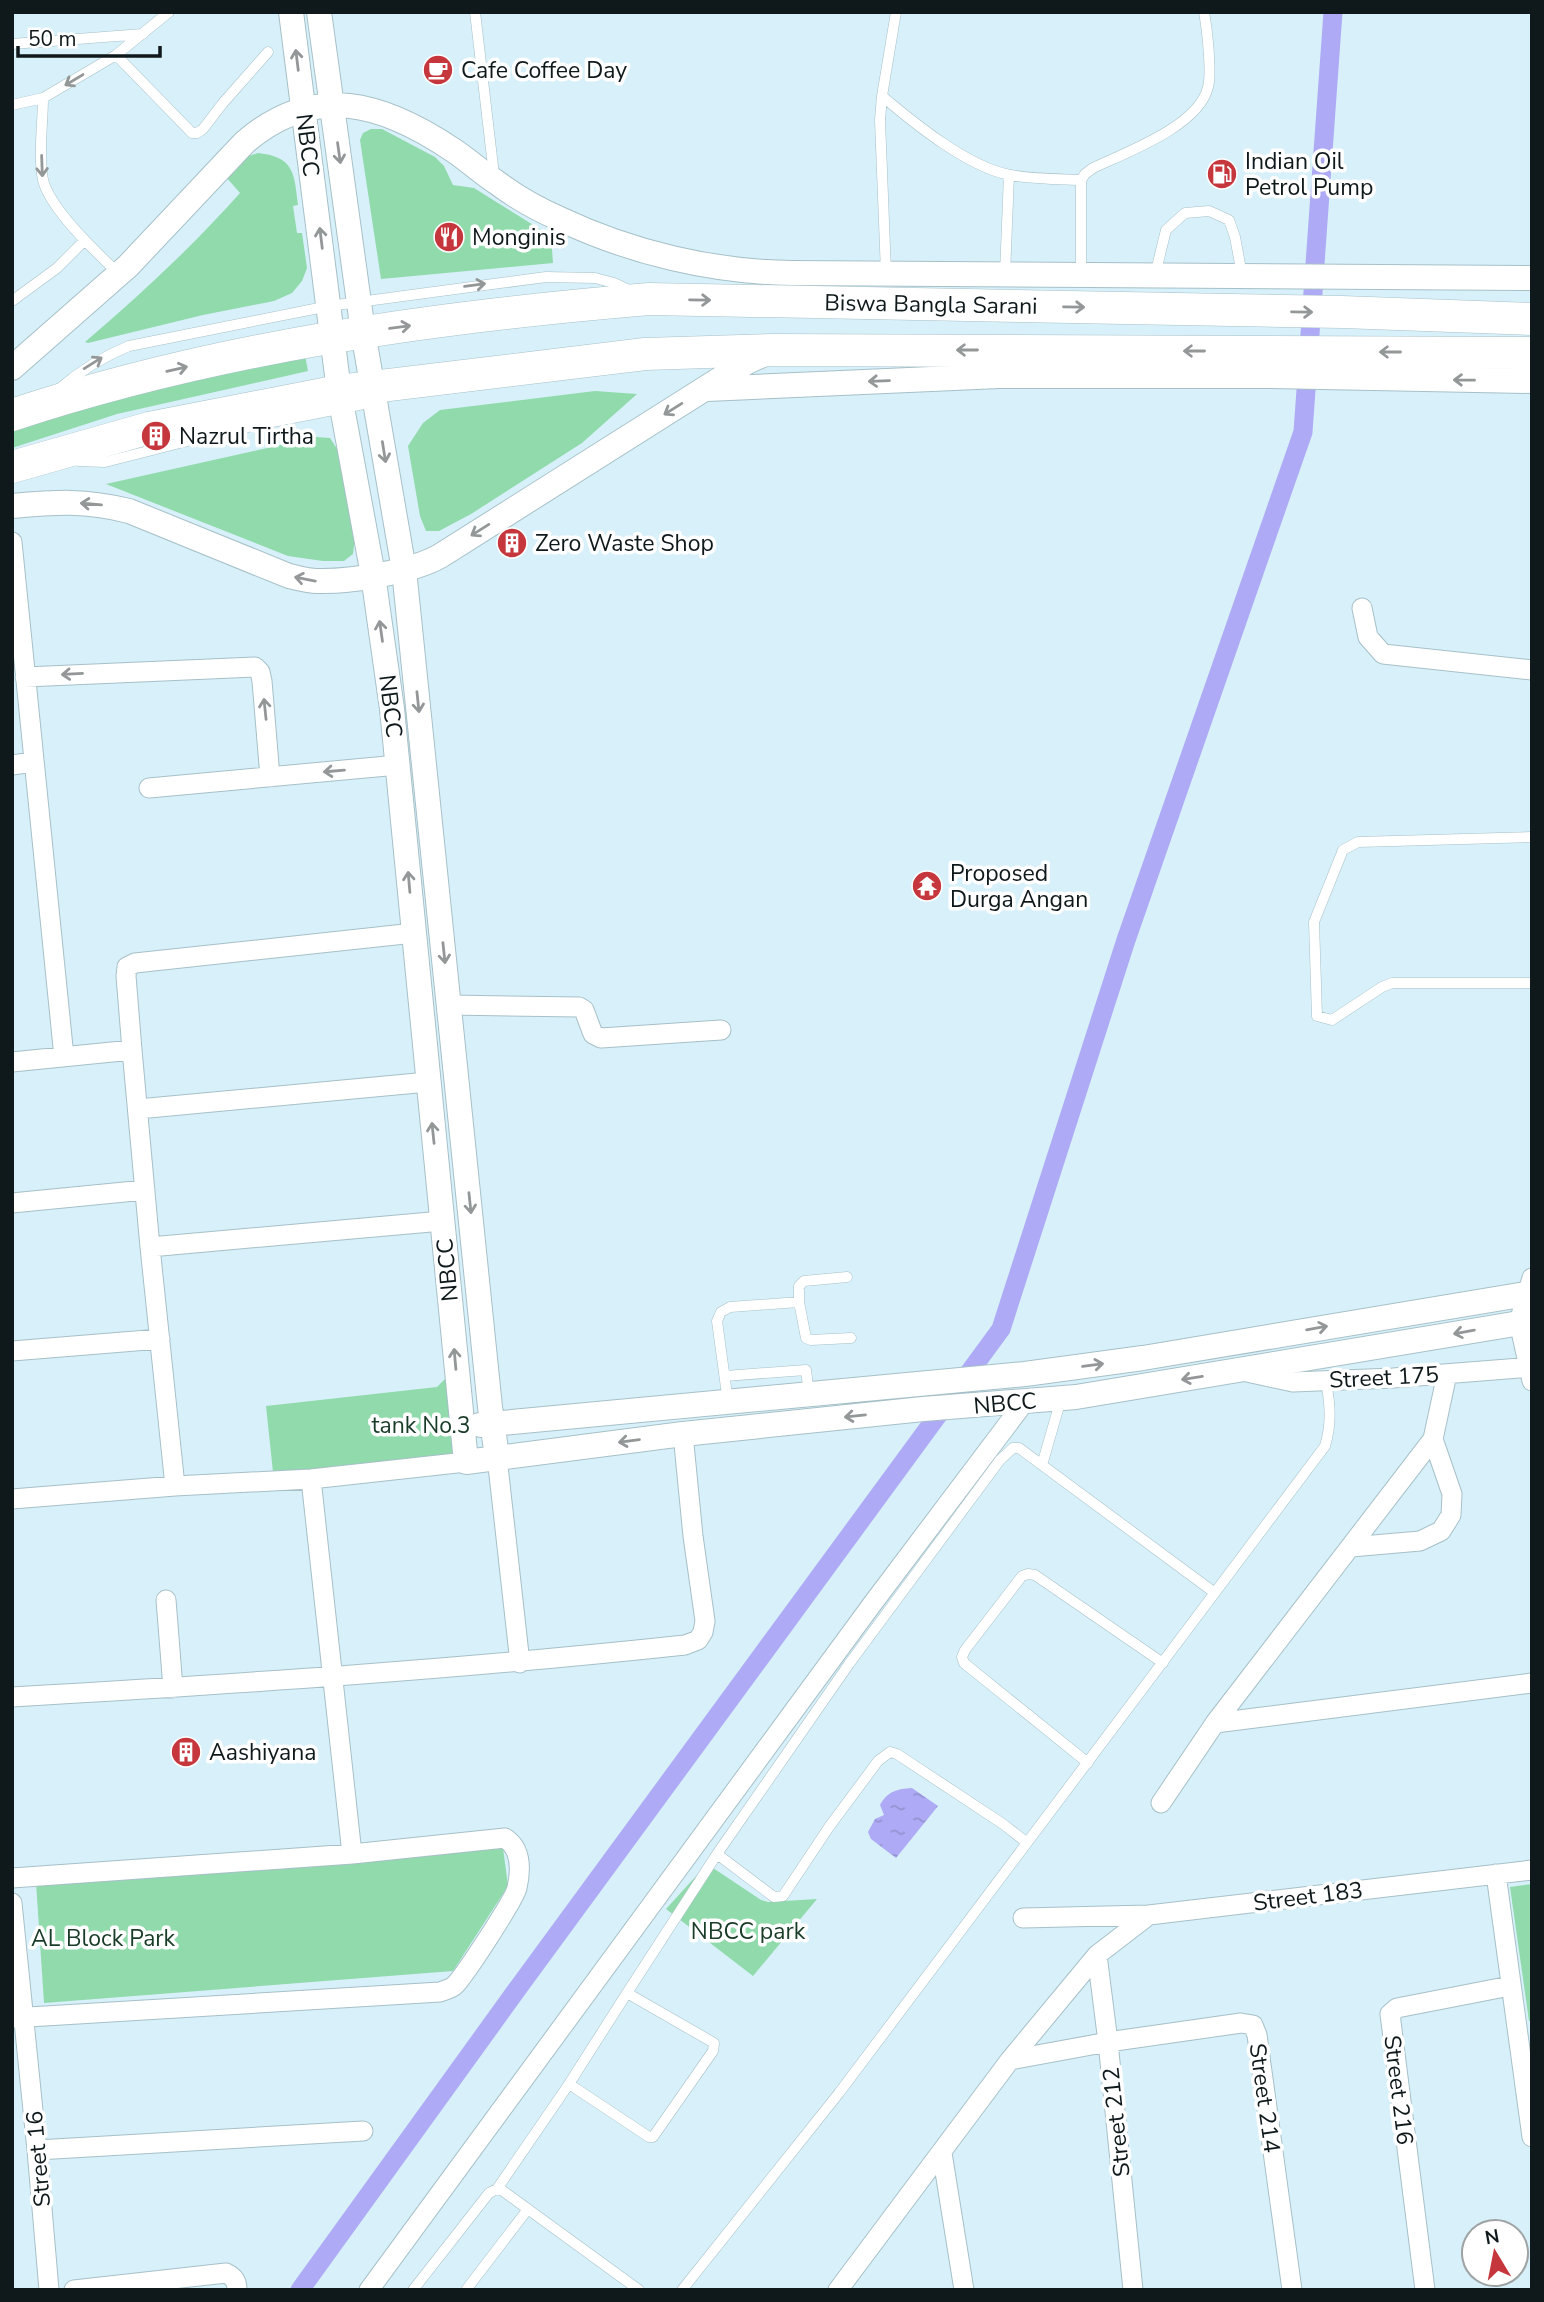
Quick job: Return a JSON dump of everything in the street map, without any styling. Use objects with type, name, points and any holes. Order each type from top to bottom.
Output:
[{"type":"main road","name":"Biswa Bangla Sarani","points":[[26,410],[239,354],[331,321],[649,299],[842,288],[1261,311],[1532,319]]},
{"type":"main road","name":"Biswa Bangla Sarani","points":[[26,462],[149,428],[645,354],[774,350],[1332,365],[1532,353]]},
{"type":"street","name":"NBCC","points":[[291,12],[340,399],[373,575],[392,709],[466,1462],[683,1434],[923,1409],[1061,1398],[1526,1322]]},
{"type":"street","points":[[319,12],[361,317],[380,395],[404,570],[520,1663]]},
{"type":"street","points":[[12,368],[119,274],[245,142],[271,122],[304,108],[332,104],[366,108],[412,127],[454,150],[495,182],[536,208],[632,247],[721,268],[842,288],[886,273],[1532,278]]},
{"type":"street","points":[[12,506],[68,501],[105,505],[129,511],[289,576],[314,581],[404,570],[440,555],[747,362],[774,350]]},
{"type":"street","points":[[705,389],[1264,363]]},
{"type":"street","points":[[1332,365],[1532,381]]},
{"type":"street","points":[[12,542],[17,644],[25,677],[64,1057]]},
{"type":"street","points":[[1362,608],[1368,637],[1383,654],[1532,670]]},
{"type":"street","points":[[25,677],[255,667],[260,672],[262,681],[270,777]]},
{"type":"street","points":[[12,765],[33,762]]},
{"type":"street","points":[[149,788],[398,765]]},
{"type":"street","points":[[176,1486],[150,1247],[127,967],[135,963],[414,933]]},
{"type":"street","points":[[449,1005],[579,1007],[584,1010],[593,1034],[601,1038],[721,1030]]},
{"type":"street","points":[[12,1062],[132,1050]]},
{"type":"street","points":[[138,1109],[428,1082]]},
{"type":"street","points":[[12,1203],[145,1190]]},
{"type":"street","points":[[150,1247],[442,1221]]},
{"type":"street","points":[[462,1427],[1025,1374],[1143,1358],[1530,1288],[1526,1322],[1531,1371]]},
{"type":"street","points":[[12,1351],[160,1339]]},
{"type":"street","name":"Street 175","points":[[1237,1370],[1293,1382],[1531,1371]]},
{"type":"street","points":[[1161,1802],[1215,1723],[1433,1439],[1447,1374]]},
{"type":"street","points":[[969,1406],[973,1380]]},
{"type":"street","points":[[369,2290],[1020,1402]]},
{"type":"street","points":[[12,1697],[520,1663],[685,1645],[698,1640],[705,1621],[683,1434]]},
{"type":"street","points":[[1351,1547],[1420,1541],[1441,1531],[1451,1515],[1452,1494],[1433,1439]]},
{"type":"street","points":[[12,1499],[311,1479],[466,1462]]},
{"type":"street","points":[[311,1479],[352,1854]]},
{"type":"street","points":[[166,1600],[173,1688]]},
{"type":"street","points":[[1215,1723],[1532,1683]]},
{"type":"street","points":[[12,1878],[352,1854],[505,1838],[513,1843],[520,1866],[516,1891],[465,1973],[453,1987],[440,1992],[18,2017]]},
{"type":"street","name":"Street 183","points":[[1023,1918],[1149,1915],[1532,1870]]},
{"type":"street","points":[[1496,1874],[1532,2137]]},
{"type":"street","name":"Street 16","points":[[12,1903],[18,2017],[37,2150],[49,2290]]},
{"type":"street","points":[[838,2290],[1010,2060],[1097,1955],[1149,1915]]},
{"type":"street","name":"Street 212","points":[[1097,1955],[1133,2290]]},
{"type":"street","name":"Street 216","points":[[1425,2290],[1390,2014],[1397,2008],[1510,1986]]},
{"type":"street","name":"Street 214","points":[[1010,2060],[1108,2042],[1241,2023],[1253,2025],[1257,2035],[1292,2290]]},
{"type":"street","points":[[37,2150],[363,2131]]},
{"type":"street","points":[[942,2153],[964,2290]]},
{"type":"street","points":[[74,2290],[226,2273],[237,2283],[237,2290]]},
{"type":"lane","points":[[12,105],[43,98],[116,55],[169,12]]},
{"type":"lane","points":[[475,12],[495,182]]},
{"type":"lane","points":[[886,273],[880,120],[896,12]]},
{"type":"lane","points":[[1081,275],[1081,180],[1084,174],[1093,169],[1175,128],[1203,102],[1209,85],[1204,12]]},
{"type":"lane","points":[[12,44],[144,34]]},
{"type":"lane","points":[[116,55],[192,133],[197,133],[268,52]]},
{"type":"lane","points":[[882,96],[913,122],[979,165],[1009,175],[1081,180]]},
{"type":"lane","points":[[43,98],[41,171],[44,184],[84,241],[119,274]]},
{"type":"lane","points":[[1005,274],[1009,175]]},
{"type":"lane","points":[[1154,275],[1166,230],[1185,213],[1209,211],[1229,220],[1253,276]]},
{"type":"lane","points":[[12,301],[57,268],[84,241]]},
{"type":"lane","points":[[567,374],[645,354]]},
{"type":"lane","points":[[1532,837],[1358,842],[1343,850],[1314,922],[1317,1016],[1332,1020],[1392,983],[1532,982]]},
{"type":"lane","points":[[847,1277],[804,1281],[799,1286],[799,1302],[806,1338],[851,1338]]},
{"type":"lane","points":[[729,1402],[717,1321],[721,1312],[730,1307],[799,1302]]},
{"type":"lane","points":[[725,1376],[806,1370],[808,1395]]},
{"type":"lane","points":[[682,2290],[839,2093],[1325,1446],[1330,1429],[1326,1381]]},
{"type":"lane","points":[[1042,1465],[1061,1398]]},
{"type":"lane","points":[[413,2290],[489,2193],[497,2189],[569,2084],[716,1854],[849,1664],[1000,1460],[1013,1448],[1019,1448],[1215,1593]]},
{"type":"lane","points":[[1088,1763],[964,1663],[962,1657],[965,1650],[1022,1576],[1028,1574],[1035,1575],[1163,1663]]},
{"type":"lane","points":[[716,1854],[774,1896],[783,1896],[878,1761],[890,1752],[1003,1824],[1026,1842]]},
{"type":"lane","points":[[569,2084],[649,2137],[653,2137],[713,2051],[713,2043],[710,2040],[627,1993]]},
{"type":"lane","points":[[497,2189],[639,2290]]},
{"type":"lane","points":[[466,2290],[528,2209]]},
{"type":"green space","points":[[371,129],[382,129],[435,157],[444,166],[453,185],[474,188],[551,236],[553,263],[381,279],[360,140],[363,133]]},
{"type":"green space","points":[[258,153],[279,158],[286,163],[295,184],[298,205],[293,206],[297,233],[302,233],[307,268],[302,281],[292,293],[274,301],[85,342],[165,270],[222,213],[240,193],[226,177],[242,158]]},
{"type":"green space","points":[[305,355],[308,371],[117,414],[12,448],[12,427],[72,409]]},
{"type":"green space","points":[[595,391],[637,394],[582,443],[471,514],[439,531],[426,531],[420,516],[408,446],[423,423],[440,410]]},
{"type":"green space","points":[[316,437],[330,438],[341,455],[355,537],[353,554],[344,561],[288,556],[106,484]]},
{"type":"green space","name":"tank No.3","points":[[448,1376],[465,1457],[273,1472],[266,1406],[437,1387]]},
{"type":"green space","name":"AL Block Park","points":[[503,1848],[508,1886],[453,1971],[44,2003],[36,1882]]},
{"type":"green space","name":"NBCC park","points":[[707,1864],[761,1900],[768,1902],[817,1899],[753,1976],[666,1909]]},
{"type":"green space","points":[[1532,1884],[1532,2021],[1529,2021],[1510,1887]]},
{"type":"water","points":[[912,1788],[938,1806],[896,1858],[871,1839],[868,1832],[875,1819],[884,1815],[880,1805],[886,1797],[897,1790]]},
{"type":"waterway","points":[[300,2290],[1001,1329],[1126,940],[1303,432],[1333,12]]},
{"type":"place","name":"Cafe Coffee Day","points":[[438,70]]},
{"type":"place","name":"Indian Oil Petrol Pump","points":[[1222,174]]},
{"type":"place","name":"Monginis","points":[[449,237]]},
{"type":"place","name":"Nazrul Tirtha","points":[[156,436]]},
{"type":"place","name":"Zero Waste Shop","points":[[512,543]]},
{"type":"place","name":"Proposed Durga Angan","points":[[927,886]]},
{"type":"place","name":"Aashiyana","points":[[186,1752]]}]
